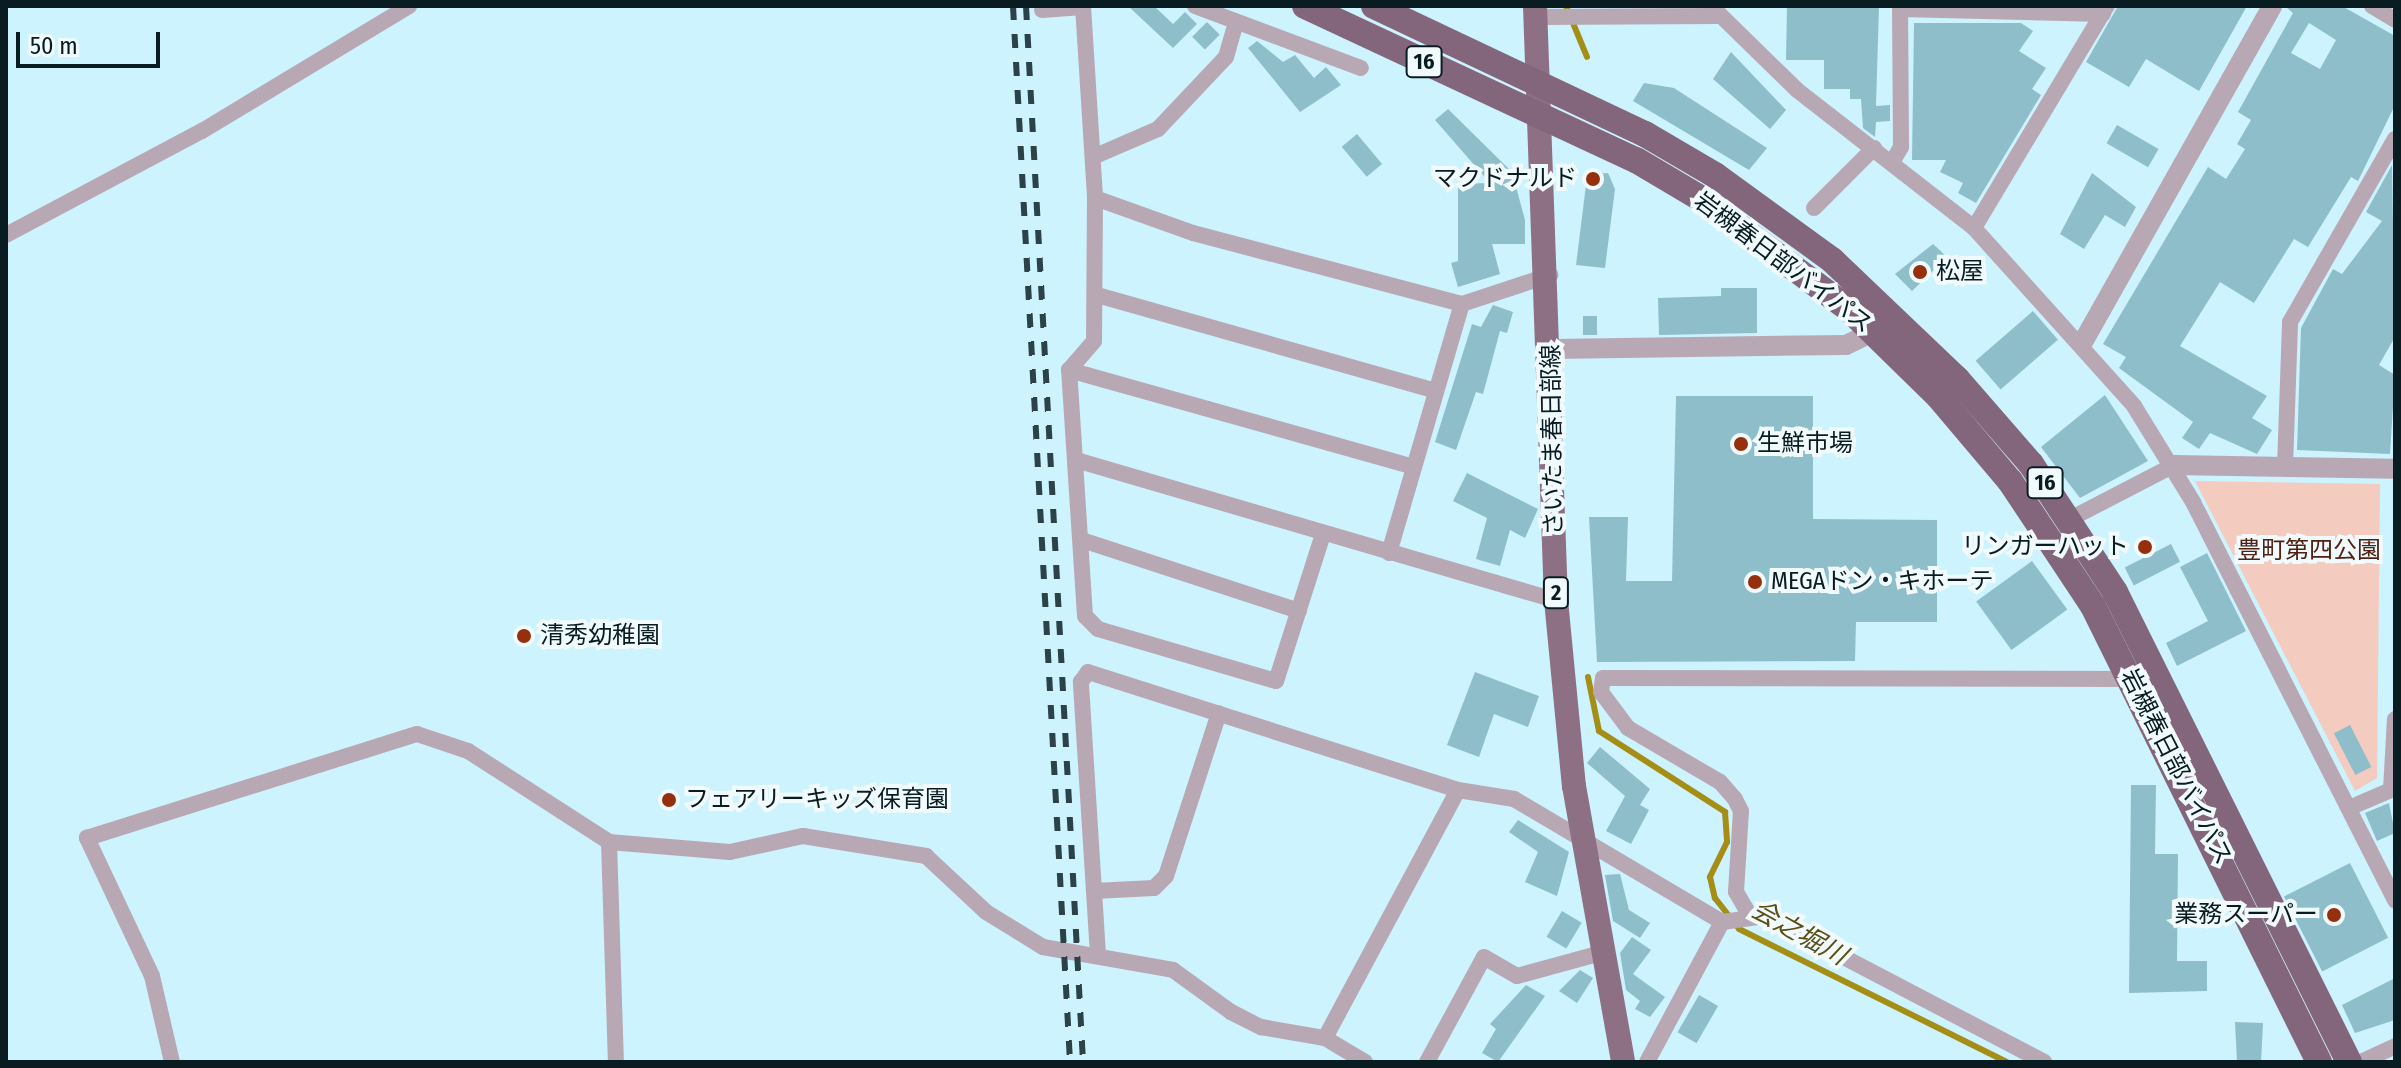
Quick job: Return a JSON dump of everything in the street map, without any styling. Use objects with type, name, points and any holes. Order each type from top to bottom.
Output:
[{"type":"highway","name":"岩槻春日部バイパス","points":[[1305,6],[1543,118],[1700,198],[1875,331],[2010,481],[2132,679],[2319,1062]]},
{"type":"highway","name":"岩槻春日部バイパス","points":[[1374,6],[1537,82],[1715,175],[1832,260],[1957,379],[2070,519],[2202,760],[2349,1062]]},
{"type":"main road","name":"さいたま春日部線","points":[[1542,13],[1537,82],[1543,118],[1550,275],[1556,600],[1586,842],[1623,1062]]},
{"type":"street","points":[[6,235],[202,131],[409,6]]},
{"type":"street","points":[[1195,6],[1361,68]]},
{"type":"street","points":[[2083,342],[2272,6]]},
{"type":"street","points":[[2372,6],[2395,20]]},
{"type":"street","points":[[1042,10],[1083,7],[1095,198],[1097,295],[1094,341],[1069,370],[1085,541],[1085,616],[1098,629],[1276,681],[1323,534]]},
{"type":"street","points":[[1894,159],[1901,147],[1900,7],[2105,10]]},
{"type":"street","points":[[1974,228],[2105,10]]},
{"type":"street","points":[[1542,13],[1584,19],[1714,11],[1797,90],[1874,148],[1894,159],[1974,228],[2083,342],[2174,465],[2395,901]]},
{"type":"street","points":[[1093,157],[1158,129],[1226,57],[1236,22]]},
{"type":"street","points":[[2285,467],[2290,322],[2395,139]]},
{"type":"street","points":[[1814,208],[1874,148]]},
{"type":"street","points":[[1095,198],[1193,233],[1462,304],[1550,275]]},
{"type":"street","points":[[1097,295],[1436,391]]},
{"type":"street","points":[[1389,553],[1462,304]]},
{"type":"street","points":[[1552,349],[1846,345],[1875,331]]},
{"type":"street","points":[[1069,370],[1414,467]]},
{"type":"street","points":[[1076,460],[1556,600]]},
{"type":"street","points":[[2070,519],[2174,465],[2395,469]]},
{"type":"street","points":[[1085,541],[1299,611]]},
{"type":"street","points":[[1098,955],[1081,682],[1088,672],[1458,790],[1514,799],[1586,842],[1734,919],[1765,916],[2044,1062]]},
{"type":"street","points":[[1647,1062],[1734,919],[1741,811],[1720,782],[1628,728],[1601,692],[1603,678],[2132,679]]},
{"type":"street","points":[[1094,891],[1154,888],[1166,876],[1219,713]]},
{"type":"street","points":[[2349,808],[2391,790],[2395,719]]},
{"type":"street","points":[[172,1062],[152,976],[87,838],[417,734],[468,751],[609,842],[730,852],[803,836],[926,856],[986,912],[1043,947],[1173,970],[1261,1027],[1325,1038],[1365,1062]]},
{"type":"street","points":[[1325,1038],[1458,790]]},
{"type":"street","points":[[609,842],[616,1062]]},
{"type":"street","points":[[1427,1062],[1484,957],[1517,976],[1605,952]]},
{"type":"street","points":[[2361,1062],[2395,1046]]},
{"type":"green space","name":"豊町第四公園","points":[[2195,481],[2380,484],[2377,778],[2355,791]]},
{"type":"building","points":[[1128,6],[1154,6],[1173,24],[1185,12],[1197,24],[1173,48]]},
{"type":"building","points":[[1787,6],[1879,6],[1876,106],[1890,105],[1890,121],[1876,122],[1875,137],[1863,128],[1861,99],[1850,99],[1850,89],[1824,89],[1824,60],[1786,60]]},
{"type":"building","points":[[2118,6],[2247,6],[2199,91],[2146,59],[2129,87],[2086,62]]},
{"type":"building","points":[[2285,6],[2342,6],[2395,36],[2395,105],[2358,181],[2351,177],[2308,247],[2294,239],[2254,303],[2220,282],[2180,346],[2267,396],[2252,418],[2272,430],[2257,454],[2210,433],[2199,449],[2182,438],[2193,422],[2119,368],[2126,357],[2103,344],[2208,167],[2226,179],[2245,149],[2237,144],[2251,120],[2238,112],[2293,13]],"holes":[[[2309,23],[2336,40],[2320,69],[2291,53]]]},
{"type":"building","points":[[1207,22],[1220,35],[1205,50],[1192,37]]},
{"type":"building","points":[[1914,23],[2021,23],[2033,31],[2019,51],[2046,68],[2032,89],[2041,95],[1976,203],[1958,193],[1963,183],[1940,172],[1946,160],[1912,160]]},
{"type":"building","points":[[1257,41],[1283,62],[1295,55],[1314,78],[1326,67],[1341,85],[1300,112],[1248,48]]},
{"type":"building","points":[[1731,52],[1786,110],[1770,129],[1713,79]]},
{"type":"building","points":[[1644,83],[1674,88],[1767,148],[1749,170],[1633,101]]},
{"type":"building","points":[[1448,109],[1512,172],[1525,220],[1525,244],[1492,244],[1500,274],[1458,287],[1451,263],[1458,261],[1458,184],[1490,183],[1435,120]]},
{"type":"building","points":[[2117,125],[2159,149],[2148,167],[2106,143]]},
{"type":"building","points":[[1357,134],[1382,164],[1367,177],[1342,147]]},
{"type":"building","points":[[2392,165],[2395,337],[2379,365],[2395,375],[2390,454],[2297,450],[2301,328],[2333,269],[2342,274],[2382,221],[2366,212]]},
{"type":"building","points":[[1608,173],[1615,189],[1605,268],[1576,265],[1586,185],[1592,186],[1592,174]]},
{"type":"building","points":[[2092,173],[2136,207],[2125,227],[2105,215],[2084,249],[2060,234]]},
{"type":"building","points":[[1933,244],[1947,257],[1912,291],[1895,274]]},
{"type":"building","points":[[1721,288],[1757,288],[1757,333],[1659,335],[1658,298],[1721,296]]},
{"type":"building","points":[[1493,305],[1513,312],[1507,333],[1500,331],[1483,394],[1476,392],[1456,450],[1435,442],[1472,324],[1481,327]]},
{"type":"building","points":[[2033,311],[2058,340],[2001,390],[1976,361]]},
{"type":"building","points":[[1583,316],[1597,316],[1597,335],[1583,335]]},
{"type":"building","points":[[2105,395],[2148,461],[2080,498],[2041,447]]},
{"type":"building","points":[[1676,396],[1813,396],[1813,519],[1937,520],[1937,622],[1856,622],[1855,661],[1597,662],[1589,517],[1628,517],[1626,581],[1672,581]]},
{"type":"building","points":[[1467,473],[1538,509],[1525,538],[1510,530],[1500,566],[1476,559],[1487,518],[1453,501]]},
{"type":"building","points":[[2171,544],[2180,562],[2134,585],[2125,568]]},
{"type":"building","points":[[2207,553],[2246,631],[2177,666],[2166,643],[2208,621],[2180,567]]},
{"type":"building","points":[[2032,561],[2067,610],[2011,650],[1976,602]]},
{"type":"building","points":[[1475,672],[1539,696],[1528,727],[1494,714],[1479,757],[1447,745]]},
{"type":"building","points":[[2350,725],[2371,767],[2355,775],[2334,733]]},
{"type":"building","points":[[1600,747],[1650,789],[1640,805],[1649,810],[1631,844],[1606,831],[1625,796],[1587,763]]},
{"type":"building","points":[[2131,785],[2156,785],[2155,854],[2178,854],[2177,961],[2207,961],[2207,991],[2129,993]]},
{"type":"building","points":[[2389,803],[2395,833],[2377,841],[2365,813]]},
{"type":"building","points":[[1518,820],[1569,852],[1557,896],[1525,882],[1538,852],[1509,832]]},
{"type":"building","points":[[2350,863],[2388,938],[2322,971],[2284,897]]},
{"type":"building","points":[[1620,874],[1629,910],[1650,923],[1640,938],[1613,921],[1605,875]]},
{"type":"building","points":[[1562,911],[1582,923],[1566,949],[1547,937]]},
{"type":"building","points":[[1632,937],[1651,950],[1633,974],[1665,997],[1650,1017],[1635,1009],[1640,1001],[1626,990],[1620,953]]},
{"type":"building","points":[[1580,970],[1593,978],[1577,1003],[1559,991]]},
{"type":"building","points":[[2395,978],[2395,1020],[2355,1033],[2342,1005]]},
{"type":"building","points":[[1526,985],[1545,996],[1498,1062],[1482,1053],[1496,1029],[1490,1024]]},
{"type":"building","points":[[1699,995],[1718,1006],[1697,1043],[1678,1032]]},
{"type":"building","points":[[2235,1022],[2263,1023],[2261,1062],[2237,1062]]},
{"type":"waterway","name":"会之堀川","points":[[1566,6],[1587,57]]},
{"type":"waterway","name":"会之堀川","points":[[1588,677],[1599,731],[1725,812],[1727,842],[1710,877],[1715,898],[1739,929],[2007,1062]]},
{"type":"railway","points":[[1013,6],[1070,1062]]},
{"type":"railway","points":[[1026,6],[1083,1062]]},
{"type":"place","name":"マクドナルド","points":[[1593,179]]},
{"type":"place","name":"松屋","points":[[1920,272]]},
{"type":"place","name":"生鮮市場","points":[[1741,444]]},
{"type":"place","name":"リンガーハット","points":[[2145,547]]},
{"type":"place","name":"MEGAドン・キホーテ","points":[[1755,582]]},
{"type":"place","name":"清秀幼稚園","points":[[524,636]]},
{"type":"place","name":"フェアリーキッズ保育園","points":[[669,800]]},
{"type":"place","name":"業務スーパー","points":[[2334,915]]}]
